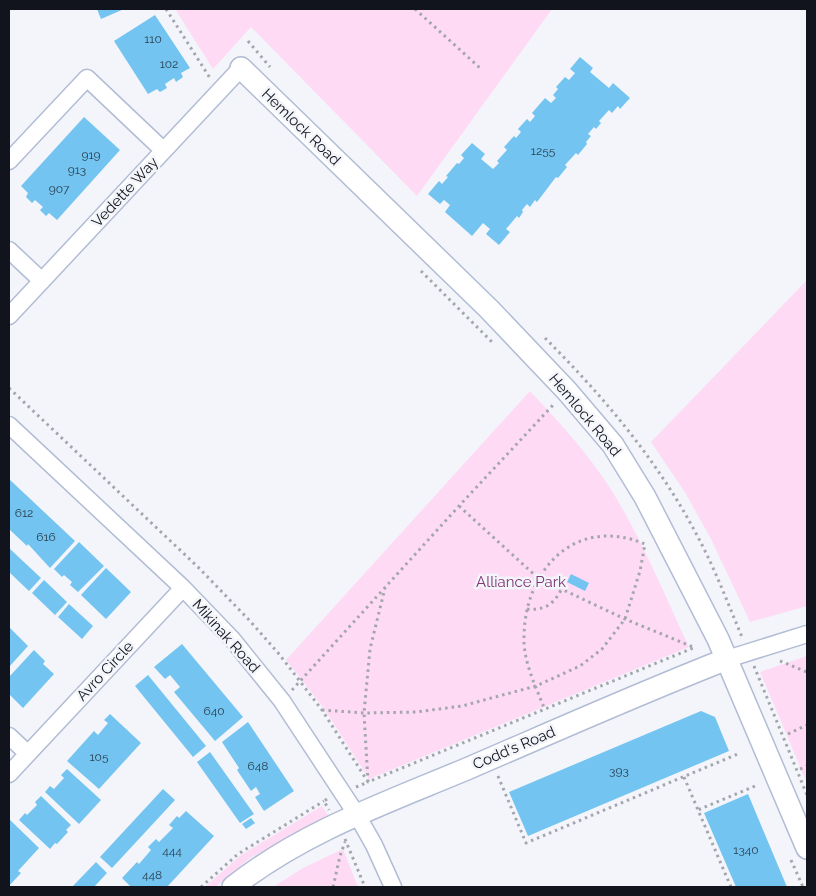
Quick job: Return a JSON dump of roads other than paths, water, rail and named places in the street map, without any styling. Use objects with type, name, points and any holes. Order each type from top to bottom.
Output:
[{"type":"street","name":"Vedette Way","points":[[9,316],[241,68]]},
{"type":"street","name":"Hemlock Road","points":[[241,68],[489,309],[560,402],[608,439],[627,467],[667,538],[727,659],[798,850]]},
{"type":"street","points":[[9,161],[87,78],[163,150]]},
{"type":"street","points":[[9,250],[42,281]]},
{"type":"street","name":"Mikinak Road","points":[[9,425],[183,588],[232,639],[282,701],[357,816],[374,845],[393,887]]},
{"type":"street","name":"Avro Circle","points":[[9,774],[183,588]]},
{"type":"street","name":"Codd's Road","points":[[234,887],[288,850],[357,816],[727,659],[807,634]]},
{"type":"street","points":[[9,736],[27,753]]},
{"type":"park label","name":"Alliance Park","points":[[521,582]]}]
